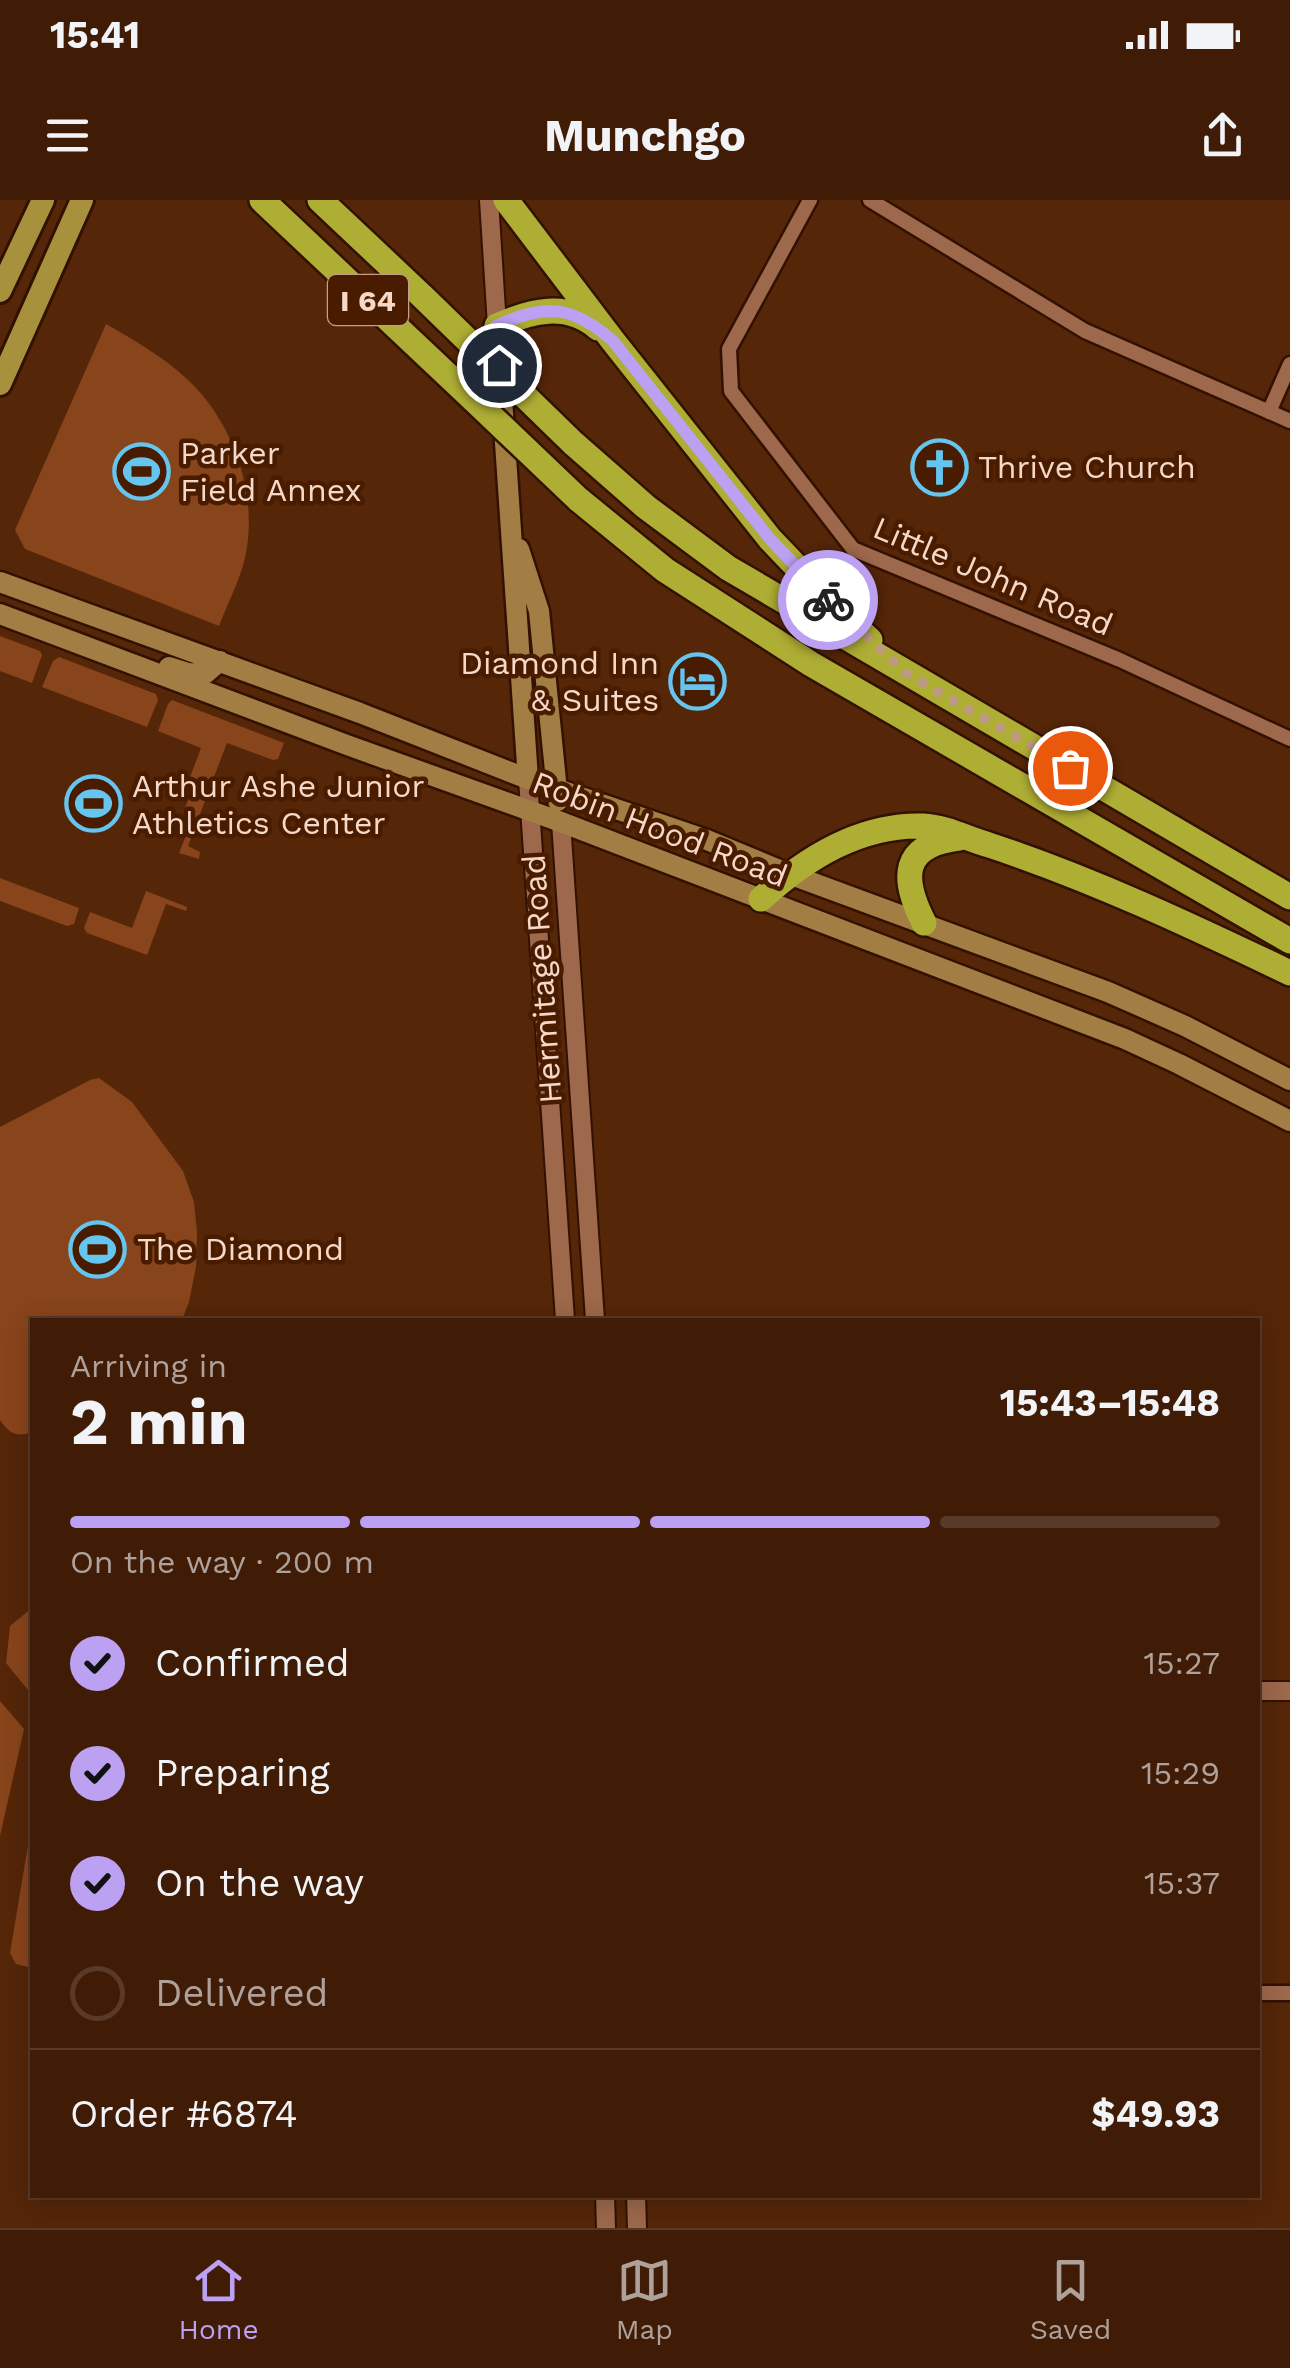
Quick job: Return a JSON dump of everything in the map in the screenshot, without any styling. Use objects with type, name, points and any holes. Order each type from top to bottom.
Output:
[{"type":"highway","name":"I 64","points":[[262,200],[578,498],[665,570],[811,664],[1290,941]]},
{"type":"highway","name":"I 64","points":[[320,200],[573,444],[646,507],[728,568],[1290,897]]},
{"type":"highway","points":[[506,200],[770,539],[907,674]]},
{"type":"highway","points":[[496,326],[524,314],[557,312],[591,322],[613,341]]},
{"type":"highway","points":[[762,900],[790,874],[827,849],[869,834],[924,826],[1024,856],[1198,929],[1290,973]]},
{"type":"highway","points":[[924,923],[909,884],[914,860],[940,840],[964,838]]},
{"type":"main road","points":[[0,291],[44,200]]},
{"type":"main road","points":[[4,373],[25,303],[64,208],[63,200]]},
{"type":"main road","points":[[4,373],[82,200]]},
{"type":"main road","name":"Hermitage Road","points":[[496,326],[528,779]]},
{"type":"main road","name":"Hermitage Road","points":[[508,518],[539,611],[561,822]]},
{"type":"main road","name":"Robin Hood Road","points":[[0,582],[360,713],[528,779],[706,840],[1108,992],[1290,1080]]},
{"type":"main road","name":"Robin Hood Road","points":[[0,614],[561,822],[1125,1038],[1290,1121]]},
{"type":"main road","points":[[109,656],[139,656],[188,674],[205,674],[220,661]]},
{"type":"street","name":"Hermitage Road","points":[[489,200],[496,326]]},
{"type":"street","name":"Little John Road","points":[[810,200],[729,349],[730,391],[853,549],[1120,660],[1290,739]]},
{"type":"street","points":[[870,200],[1085,331],[1290,421]]},
{"type":"street","points":[[1269,412],[1290,364]]},
{"type":"street","name":"Hermitage Road","points":[[528,779],[565,1318]]},
{"type":"street","name":"Hermitage Road","points":[[561,822],[596,1318]]},
{"type":"street","points":[[1260,1691],[1290,1691]]},
{"type":"street","points":[[1260,1993],[1290,1993]]},
{"type":"street","points":[[605,2198],[606,2228]]},
{"type":"street","points":[[636,2198],[637,2228]]},
{"type":"shaded area","name":"Parker Field Annex","points":[[106,324],[159,356],[188,380],[219,418],[240,464],[249,513],[248,538],[242,570],[219,626],[25,549],[15,530]]},
{"type":"shaded area","points":[[0,636],[40,651],[32,683],[0,671]]},
{"type":"shaded area","points":[[59,657],[156,694],[158,700],[147,727],[42,687],[53,661]]},
{"type":"shaded area","points":[[172,700],[284,743],[278,759],[227,743],[207,795],[186,788],[201,748],[158,731]]},
{"type":"shaded area","points":[[190,796],[205,801],[188,846],[200,852],[199,859],[179,853],[193,818],[183,812]]},
{"type":"shaded area","points":[[0,878],[79,908],[74,924],[67,926],[0,901]]},
{"type":"shaded area","points":[[146,891],[187,907],[186,911],[166,904],[147,955],[87,933],[84,928],[90,912],[132,928]]},
{"type":"shaded area","name":"The Diamond","points":[[99,1078],[132,1102],[183,1171],[194,1202],[197,1232],[189,1302],[183,1318],[30,1318],[30,1433],[17,1434],[0,1420],[0,1127]]},
{"type":"shaded area","points":[[30,1610],[30,1693],[6,1663],[10,1626]]},
{"type":"shaded area","points":[[0,1701],[24,1729],[0,1836]]},
{"type":"shaded area","points":[[30,1833],[30,1968],[16,1964],[10,1953]]},
{"type":"way so far","points":[[828,600],[907,674],[1070,768]]},
{"type":"place","name":"Thrive Church","points":[[939,467]]},
{"type":"place","name":"Parker Field Annex","points":[[141,471]]},
{"type":"place","name":"Diamond Inn & Suites","points":[[698,681]]},
{"type":"place","name":"Arthur Ashe Junior Athletics Center","points":[[93,804]]},
{"type":"place","name":"The Diamond","points":[[98,1249]]},
{"type":"route","points":[[499,365],[496,326],[541,311],[576,315],[591,322],[613,341],[770,539],[828,600]]}]
